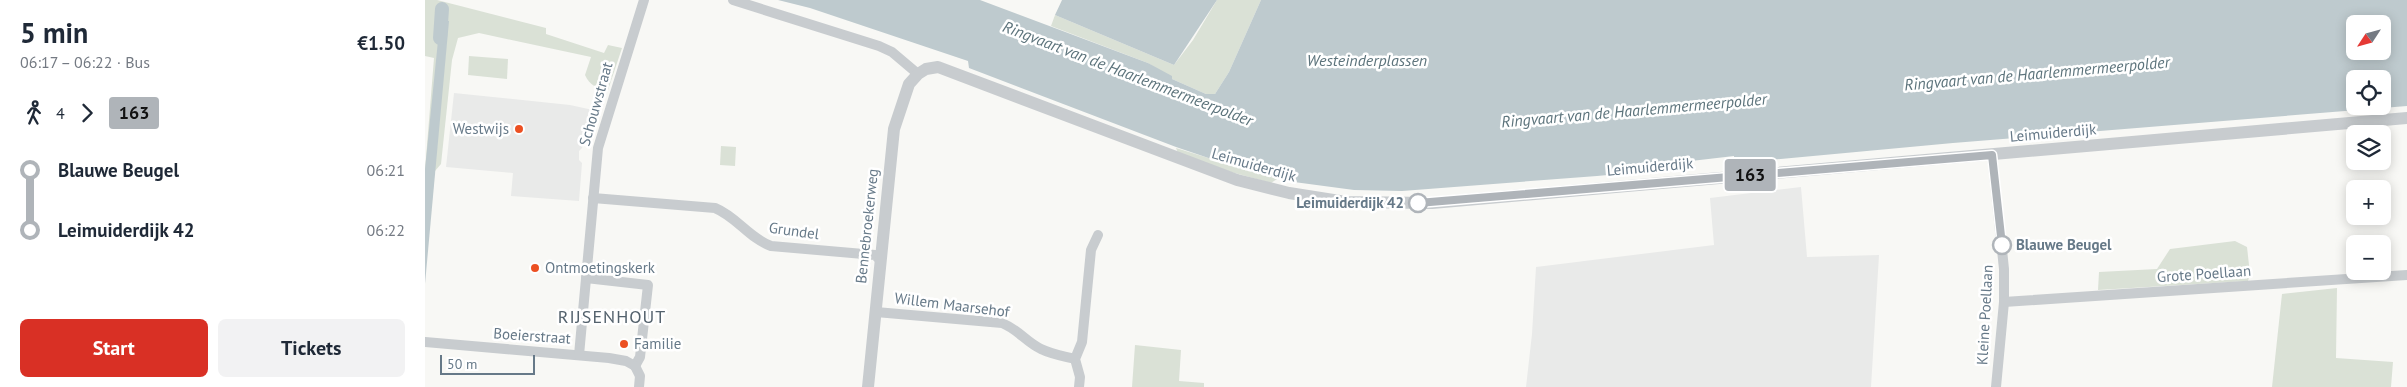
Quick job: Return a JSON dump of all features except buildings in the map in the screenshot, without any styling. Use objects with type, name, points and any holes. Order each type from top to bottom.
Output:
[{"type":"street","name":"Schouwstraat","points":[[579,355],[596,159],[602,131],[645,0]]},
{"type":"street","points":[[733,0],[879,46],[892,52],[917,74]]},
{"type":"street","name":"Leimuiderdijk","points":[[917,74],[926,69],[937,67],[1237,180],[1289,193],[1346,202],[1432,203],[2407,118]]},
{"type":"street","name":"Bennebroekerweg","points":[[868,387],[894,129],[903,97],[917,74]]},
{"type":"street","name":"Kleine Poellaan","points":[[1992,155],[2004,269],[2004,302],[1996,387]]},
{"type":"street","name":"Grundel","points":[[593,198],[715,208],[726,212],[759,242],[771,246],[875,255],[880,260]]},
{"type":"street","points":[[1079,387],[1080,376],[1075,358],[1082,342],[1091,250],[1098,235]]},
{"type":"street","name":"Grote Poellaan","points":[[2004,302],[2407,275]]},
{"type":"street","points":[[586,278],[648,285],[640,357],[635,366],[640,376],[639,387]]},
{"type":"street","name":"Willem Maarsehof","points":[[876,312],[1002,323],[1015,328],[1039,348],[1057,355],[1075,358]]},
{"type":"street","name":"Boeierstraat","points":[[425,342],[609,358],[625,361],[635,366]]},
{"type":"shaded area","points":[[425,0],[437,0],[546,28],[546,34],[604,53],[608,45],[622,48],[608,90],[594,86],[585,75],[591,57],[479,33],[458,38],[452,60],[441,164],[435,171],[425,170],[434,58],[425,56]]},
{"type":"shaded area","points":[[1217,0],[1261,0],[1229,72],[1215,94],[1206,94],[1172,79],[1148,63],[1051,26],[1055,15],[1174,65],[1193,40]]},
{"type":"shaded area","points":[[469,56],[508,59],[507,79],[468,75]]},
{"type":"shaded area","name":"Westwijs","points":[[454,93],[570,105],[593,110],[582,148],[579,151],[579,160],[582,163],[579,201],[511,196],[513,173],[446,167]]},
{"type":"shaded area","points":[[721,146],[736,147],[735,166],[720,165]]},
{"type":"shaded area","points":[[1176,148],[1277,179],[1271,183],[1231,172],[1178,153]]},
{"type":"shaded area","points":[[1801,187],[1807,257],[1879,255],[1871,387],[1526,387],[1532,334],[1536,267],[1714,245],[1710,198]]},
{"type":"shaded area","points":[[2235,241],[2247,247],[2250,274],[2248,281],[2098,290],[2099,272],[2157,269],[2170,249]]},
{"type":"shaded area","points":[[2337,288],[2336,358],[2393,362],[2391,387],[2272,387],[2282,294]]},
{"type":"shaded area","points":[[1135,345],[1181,350],[1179,381],[1204,383],[1204,387],[1132,387]]},
{"type":"water","points":[[778,0],[980,0],[1148,63],[1172,76],[1172,79],[1206,94],[1215,94],[1229,72],[1261,0],[2407,0],[2407,106],[2391,107],[2391,70],[2346,70],[2346,111],[1953,143],[1597,176],[1402,191],[1354,190],[1294,182],[1238,168],[1176,147],[969,68],[968,61],[810,8]]},
{"type":"water","points":[[1062,0],[1217,0],[1174,65],[1055,15]]},
{"type":"water","points":[[440,21],[449,21],[425,284],[425,169]]},
{"type":"pier","points":[[1734,156],[1734,166],[1676,172],[1674,163]]},
{"type":"waterway","points":[[440,38],[442,9]]},
{"type":"bus line","name":"163","points":[[1418,203],[1992,155],[2002,245]]},
{"type":"place","name":"Westwijs","points":[[519,129]]},
{"type":"place","name":"Leimuiderdijk 42","points":[[1418,203]]},
{"type":"place","name":"Blauwe Beugel","points":[[2002,245]]},
{"type":"place","name":"Ontmoetingskerk","points":[[535,268]]},
{"type":"place","name":"Familie","points":[[624,344]]},
{"type":"district","name":"RIJSENHOUT","points":[[612,317]]},
{"type":"water label","name":"Westeinderplassen","points":[[1367,60]]},
{"type":"water label","name":"Ringvaart van de Haarlemmermeerpolder","points":[[1128,73]]},
{"type":"water label","name":"Ringvaart van de Haarlemmermeerpolder","points":[[2037,73]]},
{"type":"water label","name":"Ringvaart van de Haarlemmermeerpolder","points":[[1634,110]]}]
